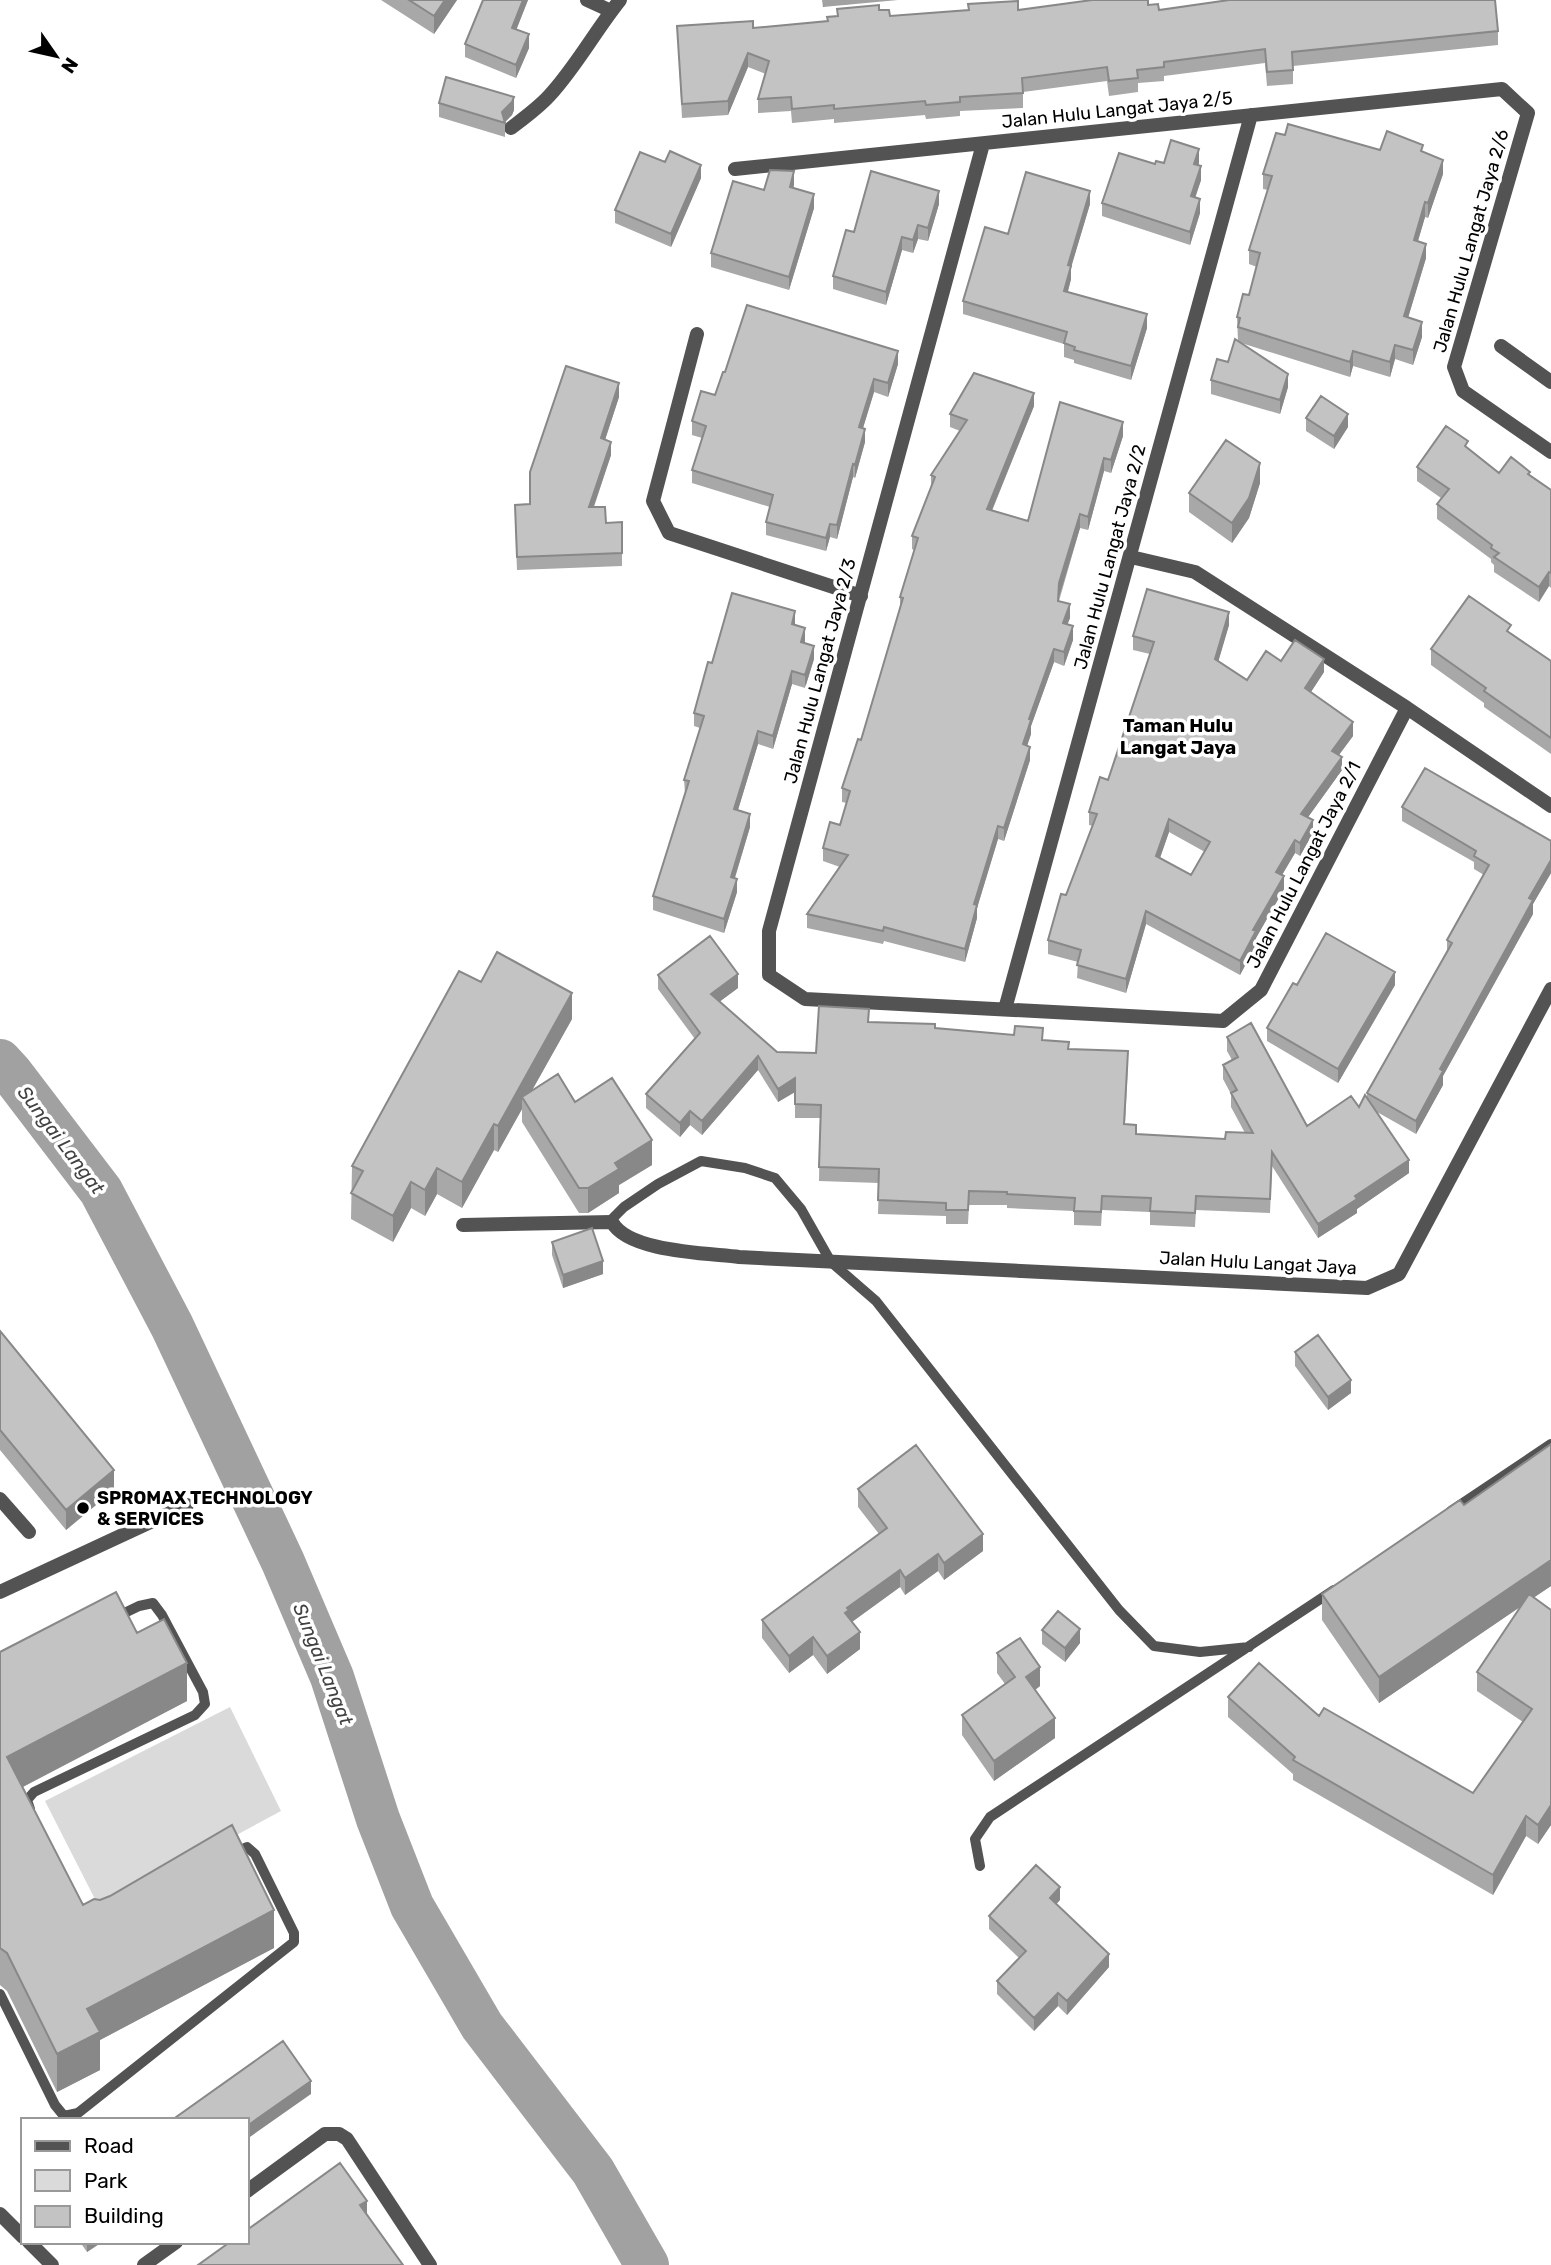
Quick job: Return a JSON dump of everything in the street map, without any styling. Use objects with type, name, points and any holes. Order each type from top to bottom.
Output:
[{"type":"street","points":[[512,128],[548,97],[615,6],[587,0]]},
{"type":"street","name":"Jalan Hulu Langat Jaya 2/5","points":[[736,169],[1502,89]]},
{"type":"street","name":"Jalan Hulu Langat Jaya 2/6","points":[[1502,89],[1528,113],[1454,367],[1463,391],[1551,452]]},
{"type":"street","name":"Jalan Hulu Langat Jaya 2/2","points":[[1005,1009],[1251,115]]},
{"type":"street","name":"Jalan Hulu Langat Jaya 2/3","points":[[983,144],[769,931],[769,975],[806,999],[1005,1009]]},
{"type":"street","points":[[697,334],[653,502],[669,533],[861,596]]},
{"type":"street","points":[[1501,346],[1551,383]]},
{"type":"street","points":[[1131,557],[1195,572],[1407,708],[1551,807]]},
{"type":"street","name":"Jalan Hulu Langat Jaya 2/1","points":[[1005,1009],[1223,1021],[1261,989],[1407,708]]},
{"type":"street","name":"Jalan Hulu Langat Jaya","points":[[612,1222],[628,1237],[660,1247],[739,1257],[1367,1287],[1399,1274],[1551,989]]},
{"type":"street","points":[[463,1225],[612,1222]]},
{"type":"street","points":[[0,1499],[29,1532]]},
{"type":"street","points":[[0,1592],[187,1505]]},
{"type":"street","points":[[248,2190],[325,2134],[339,2134],[347,2139],[430,2265]]},
{"type":"street","points":[[0,2214],[21,2234]]},
{"type":"street","points":[[31,2244],[52,2265]]},
{"type":"street","points":[[144,2265],[173,2244]]},
{"type":"lane","points":[[612,1222],[624,1207],[647,1191],[701,1161],[745,1168],[775,1178],[801,1209],[831,1262],[876,1301],[1119,1610],[1154,1646],[1200,1653],[1249,1647]]},
{"type":"lane","points":[[1447,1514],[1551,1444]]},
{"type":"lane","points":[[980,1866],[975,1839],[990,1817],[1342,1584]]},
{"type":"lane","points":[[38,1825],[27,1800],[34,1792],[195,1715],[205,1704],[203,1692],[153,1603],[139,1606],[101,1623]]},
{"type":"lane","points":[[0,1994],[55,2105],[64,2116],[78,2113],[294,1942],[294,1933],[255,1854],[247,1847],[217,1862]]},
{"type":"green space","points":[[230,1707],[281,1811],[100,1909],[45,1801]]},
{"type":"water","points":[[822,0],[898,0],[823,7]]},
{"type":"building","points":[[409,0],[445,0],[434,16]]},
{"type":"building","points":[[483,0],[523,0],[512,28],[529,34],[516,65],[465,44]]},
{"type":"building","points":[[1092,0],[1148,0],[1148,5],[1158,4],[1159,10],[1229,0],[1495,0],[1498,31],[1292,52],[1293,70],[1267,72],[1265,49],[1164,62],[1164,67],[1137,70],[1138,78],[1109,81],[1107,67],[1022,78],[1023,93],[960,97],[960,102],[926,105],[925,101],[834,109],[834,105],[792,109],[791,97],[758,99],[769,61],[748,53],[728,101],[682,104],[677,26],[753,21],[753,28],[828,21],[827,17],[838,16],[837,9],[879,5],[879,10],[889,10],[890,16],[969,10],[968,4],[1018,1],[1018,10]]},
{"type":"building","points":[[446,77],[514,97],[502,112],[505,123],[439,103]]},
{"type":"building","points":[[1288,124],[1380,150],[1387,131],[1423,145],[1421,151],[1443,160],[1428,203],[1425,202],[1414,240],[1426,244],[1404,316],[1422,322],[1413,350],[1395,345],[1390,362],[1353,351],[1350,362],[1238,327],[1240,318],[1237,317],[1243,294],[1249,295],[1260,253],[1249,250],[1272,176],[1263,174],[1276,133],[1285,135]]},
{"type":"building","points":[[1171,140],[1199,149],[1194,164],[1201,166],[1191,196],[1200,199],[1190,232],[1102,203],[1119,153],[1155,164],[1156,161],[1164,163]]},
{"type":"building","points":[[670,151],[701,165],[671,234],[615,210],[640,152],[665,162]]},
{"type":"building","points":[[770,170],[794,171],[790,187],[814,194],[789,277],[711,253],[733,181],[764,190]]},
{"type":"building","points":[[871,171],[939,191],[928,228],[918,225],[913,240],[902,237],[886,292],[833,276],[846,230],[854,232]]},
{"type":"building","points":[[1026,172],[1090,191],[1068,265],[1071,266],[1064,291],[1147,314],[1131,366],[1074,350],[1075,347],[1064,343],[1067,332],[963,301],[985,227],[1008,234]]},
{"type":"building","points":[[747,305],[898,351],[888,383],[874,379],[859,427],[865,429],[837,525],[830,524],[826,538],[766,522],[773,495],[692,470],[706,426],[692,421],[701,391],[715,395]]},
{"type":"building","points":[[1235,339],[1288,374],[1280,400],[1211,380],[1217,359],[1228,362]]},
{"type":"building","points":[[566,366],[619,383],[601,438],[611,442],[589,507],[605,507],[606,523],[622,522],[622,553],[517,557],[515,505],[530,504],[530,472]]},
{"type":"building","points":[[974,373],[1034,393],[987,509],[1028,521],[1060,402],[1123,422],[1111,460],[1104,458],[1088,517],[1080,514],[1059,583],[1058,601],[1070,604],[1063,623],[1073,626],[1064,652],[1054,649],[1029,719],[1031,720],[1023,744],[1030,747],[1004,828],[998,826],[974,904],[977,905],[965,949],[884,927],[883,931],[807,914],[848,855],[823,848],[830,822],[840,825],[850,791],[842,788],[858,739],[861,740],[903,598],[900,597],[918,538],[912,536],[935,477],[931,475],[967,420],[950,414]]},
{"type":"building","points":[[1321,396],[1348,414],[1334,436],[1306,418]]},
{"type":"building","points":[[1446,426],[1468,441],[1465,446],[1499,473],[1511,457],[1530,472],[1528,474],[1551,490],[1551,573],[1549,572],[1539,587],[1494,557],[1499,553],[1491,548],[1492,545],[1437,504],[1449,489],[1417,467]]},
{"type":"building","points":[[1226,440],[1260,463],[1249,498],[1232,523],[1189,493]]},
{"type":"building","points":[[1147,589],[1229,612],[1215,659],[1247,680],[1266,651],[1281,661],[1295,640],[1324,659],[1305,688],[1353,722],[1332,751],[1342,757],[1301,814],[1313,820],[1300,843],[1295,840],[1276,872],[1284,876],[1253,930],[1256,931],[1240,961],[1146,911],[1126,979],[1077,965],[1081,950],[1048,940],[1061,894],[1066,895],[1097,814],[1089,812],[1100,777],[1108,780],[1154,642],[1133,636]],"holes":[[[1169,819],[1210,842],[1191,875],[1156,856]]]},
{"type":"building","points":[[732,593],[795,611],[792,624],[805,628],[801,642],[814,646],[805,675],[792,671],[773,736],[758,731],[734,809],[750,814],[731,877],[737,879],[724,919],[653,896],[689,781],[684,780],[704,716],[694,713]]},
{"type":"building","points":[[1469,596],[1511,625],[1507,631],[1551,661],[1551,738],[1484,691],[1486,688],[1431,649]]},
{"type":"building","points":[[1425,768],[1551,841],[1551,860],[1529,898],[1533,900],[1440,1069],[1443,1071],[1416,1121],[1367,1093],[1452,943],[1447,940],[1489,865],[1474,856],[1476,851],[1402,807]]},
{"type":"building","points":[[1326,933],[1395,972],[1338,1069],[1267,1028],[1293,983],[1297,985]]},
{"type":"building","points":[[710,936],[738,974],[711,994],[777,1052],[816,1053],[819,1006],[869,1009],[868,1022],[935,1024],[935,1028],[1014,1035],[1015,1026],[1043,1028],[1042,1040],[1069,1042],[1068,1049],[1128,1051],[1124,1124],[1136,1125],[1136,1134],[1225,1139],[1226,1132],[1253,1133],[1231,1093],[1237,1090],[1223,1065],[1238,1057],[1227,1037],[1251,1023],[1307,1126],[1351,1096],[1359,1107],[1365,1095],[1409,1160],[1318,1224],[1272,1152],[1270,1199],[1196,1196],[1195,1213],[1150,1211],[1151,1198],[1102,1196],[1101,1212],[1074,1211],[1075,1198],[1007,1192],[969,1191],[968,1210],[946,1210],[946,1203],[878,1200],[879,1169],[819,1167],[821,1105],[795,1104],[795,1078],[778,1089],[758,1056],[702,1121],[690,1111],[680,1123],[646,1094],[700,1033],[658,975]]},
{"type":"building","points":[[497,952],[572,993],[498,1126],[494,1124],[462,1182],[437,1168],[425,1190],[411,1182],[393,1216],[351,1193],[363,1171],[352,1166],[459,971],[481,982]]},
{"type":"building","points":[[558,1074],[575,1102],[612,1078],[652,1140],[615,1163],[619,1169],[588,1188],[579,1188],[522,1097]]},
{"type":"building","points":[[592,1228],[603,1261],[563,1275],[552,1242]]},
{"type":"building","points":[[0,1331],[114,1470],[66,1510],[0,1430]]},
{"type":"building","points":[[1318,1335],[1351,1380],[1328,1397],[1295,1352]]},
{"type":"building","points":[[1551,1444],[1551,1560],[1379,1677],[1322,1594],[1460,1500],[1464,1505]]},
{"type":"building","points":[[916,1445],[983,1534],[944,1563],[938,1554],[905,1578],[900,1570],[847,1608],[849,1610],[845,1613],[860,1632],[827,1656],[813,1637],[789,1656],[762,1620],[887,1528],[858,1489]]},
{"type":"building","points":[[116,1592],[137,1633],[164,1619],[187,1663],[7,1757],[83,1905],[94,1899],[110,1896],[232,1825],[274,1910],[87,2009],[100,2032],[57,2054],[7,1953],[0,1948],[0,1652]]},
{"type":"building","points":[[1529,1594],[1551,1610],[1551,1805],[1538,1825],[1526,1816],[1493,1875],[1293,1760],[1295,1757],[1228,1697],[1259,1663],[1319,1716],[1324,1708],[1473,1793],[1532,1709],[1477,1672]]},
{"type":"building","points":[[1058,1611],[1080,1629],[1065,1648],[1042,1630]]},
{"type":"building","points":[[1020,1638],[1040,1667],[1026,1677],[1055,1718],[994,1761],[962,1715],[1015,1677],[997,1653]]},
{"type":"building","points":[[1036,1865],[1060,1887],[1050,1898],[1109,1954],[1067,2001],[1058,1993],[1034,2018],[997,1981],[1026,1951],[989,1916]]},
{"type":"building","points":[[283,2041],[311,2081],[248,2125],[248,2118],[175,2118]]},
{"type":"building","points":[[340,2163],[367,2201],[360,2205],[403,2265],[198,2265],[227,2244],[248,2244],[248,2229]]},
{"type":"waterway","name":"Sungai Langat","points":[[0,1061],[101,1191],[172,1326],[283,1562],[332,1677],[378,1819],[412,1906],[482,2026],[593,2171],[647,2265]]},
{"type":"place","name":"SPROMAX TECHNOLOGY & SERVICES","points":[[83,1508]]},
{"type":"district","name":"Taman Hulu Langat Jaya","points":[[1178,736]]}]
